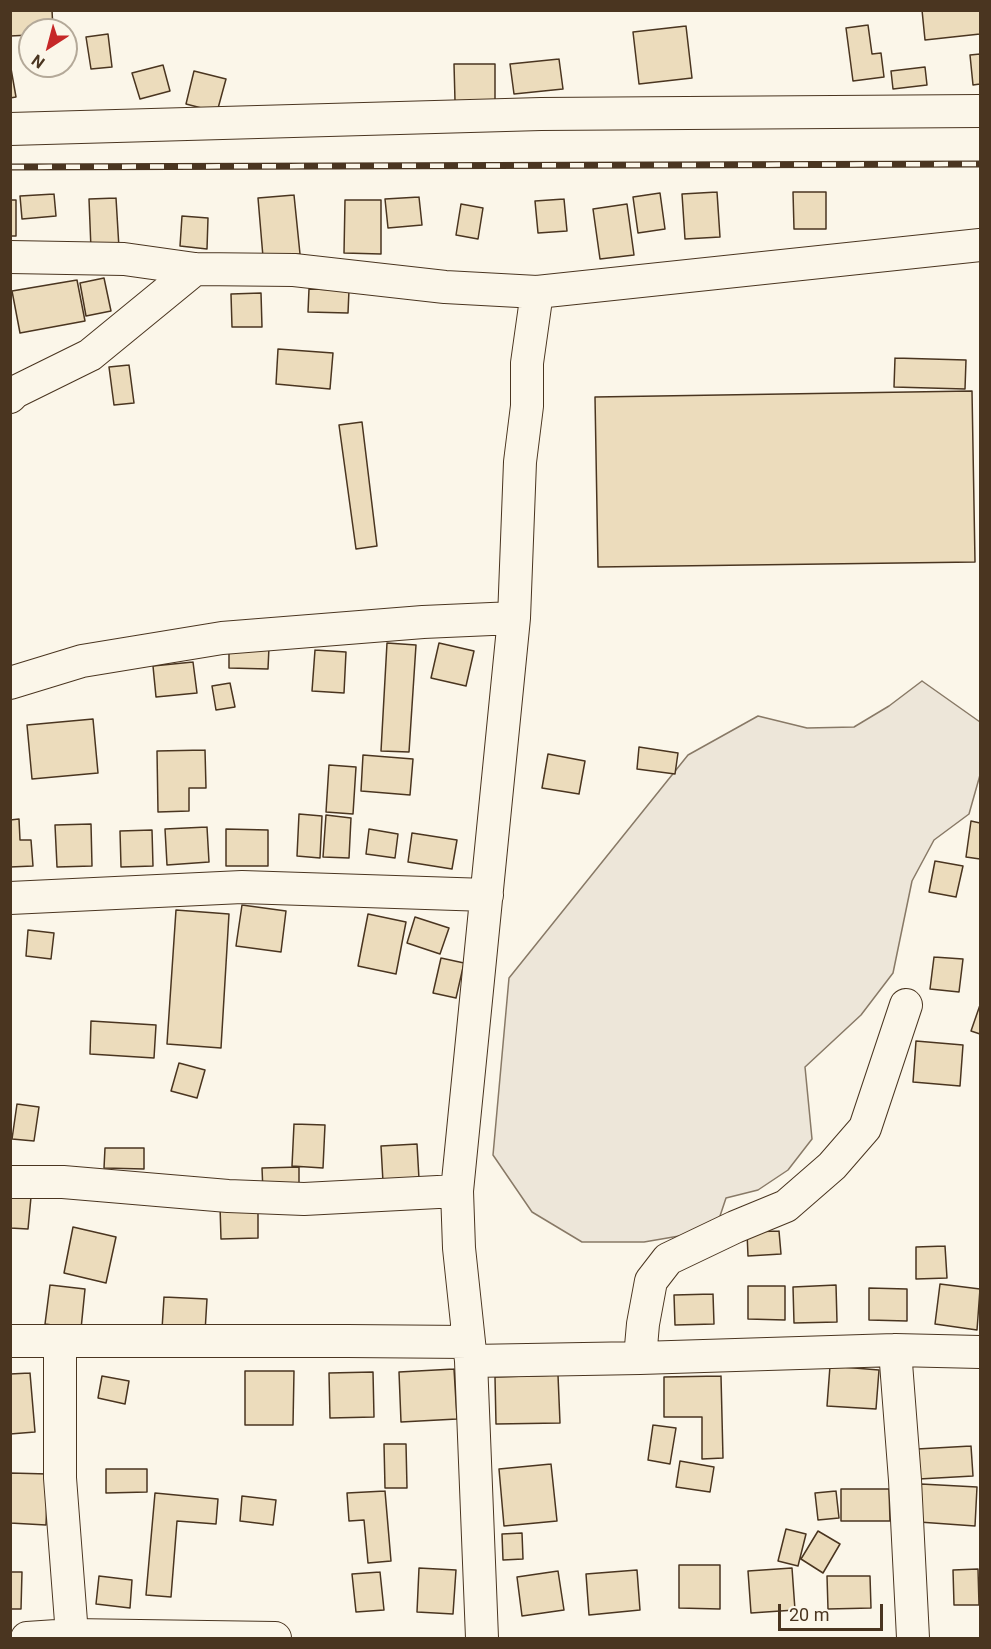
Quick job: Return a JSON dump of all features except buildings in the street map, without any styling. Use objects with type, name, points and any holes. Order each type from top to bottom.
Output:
[{"type":"street","points":[[10,129],[541,114],[981,111]]},
{"type":"street","points":[[10,257],[124,259],[195,269],[294,270],[444,287],[537,292],[981,245]]},
{"type":"street","points":[[10,397],[15,392],[90,355],[195,269]]},
{"type":"street","points":[[482,1638],[470,1352],[459,1248],[457,1191],[514,618],[520,462],[527,406],[527,363],[537,292]]},
{"type":"street","points":[[10,683],[82,661],[222,638],[423,622],[514,618]]},
{"type":"street","points":[[10,898],[242,887],[487,895]]},
{"type":"street","points":[[640,1358],[642,1324],[651,1281],[669,1259],[735,1227],[786,1206],[832,1166],[865,1128],[906,1005]]},
{"type":"street","points":[[10,1182],[63,1182],[228,1196],[304,1199],[457,1191]]},
{"type":"street","points":[[10,1341],[347,1341],[470,1352],[640,1358],[895,1350],[981,1352]]},
{"type":"street","points":[[60,1341],[60,1478],[48,1637],[276,1638]]},
{"type":"street","points":[[895,1350],[905,1480],[913,1638]]},
{"type":"shaded area","points":[[922,681],[980,722],[980,775],[969,814],[934,840],[912,881],[893,973],[861,1015],[805,1067],[812,1139],[788,1170],[758,1190],[726,1198],[717,1225],[685,1235],[644,1242],[582,1242],[532,1212],[493,1155],[509,978],[688,755],[758,716],[807,728],[854,727],[889,706]]},
{"type":"railway","points":[[10,167],[980,164]]}]
